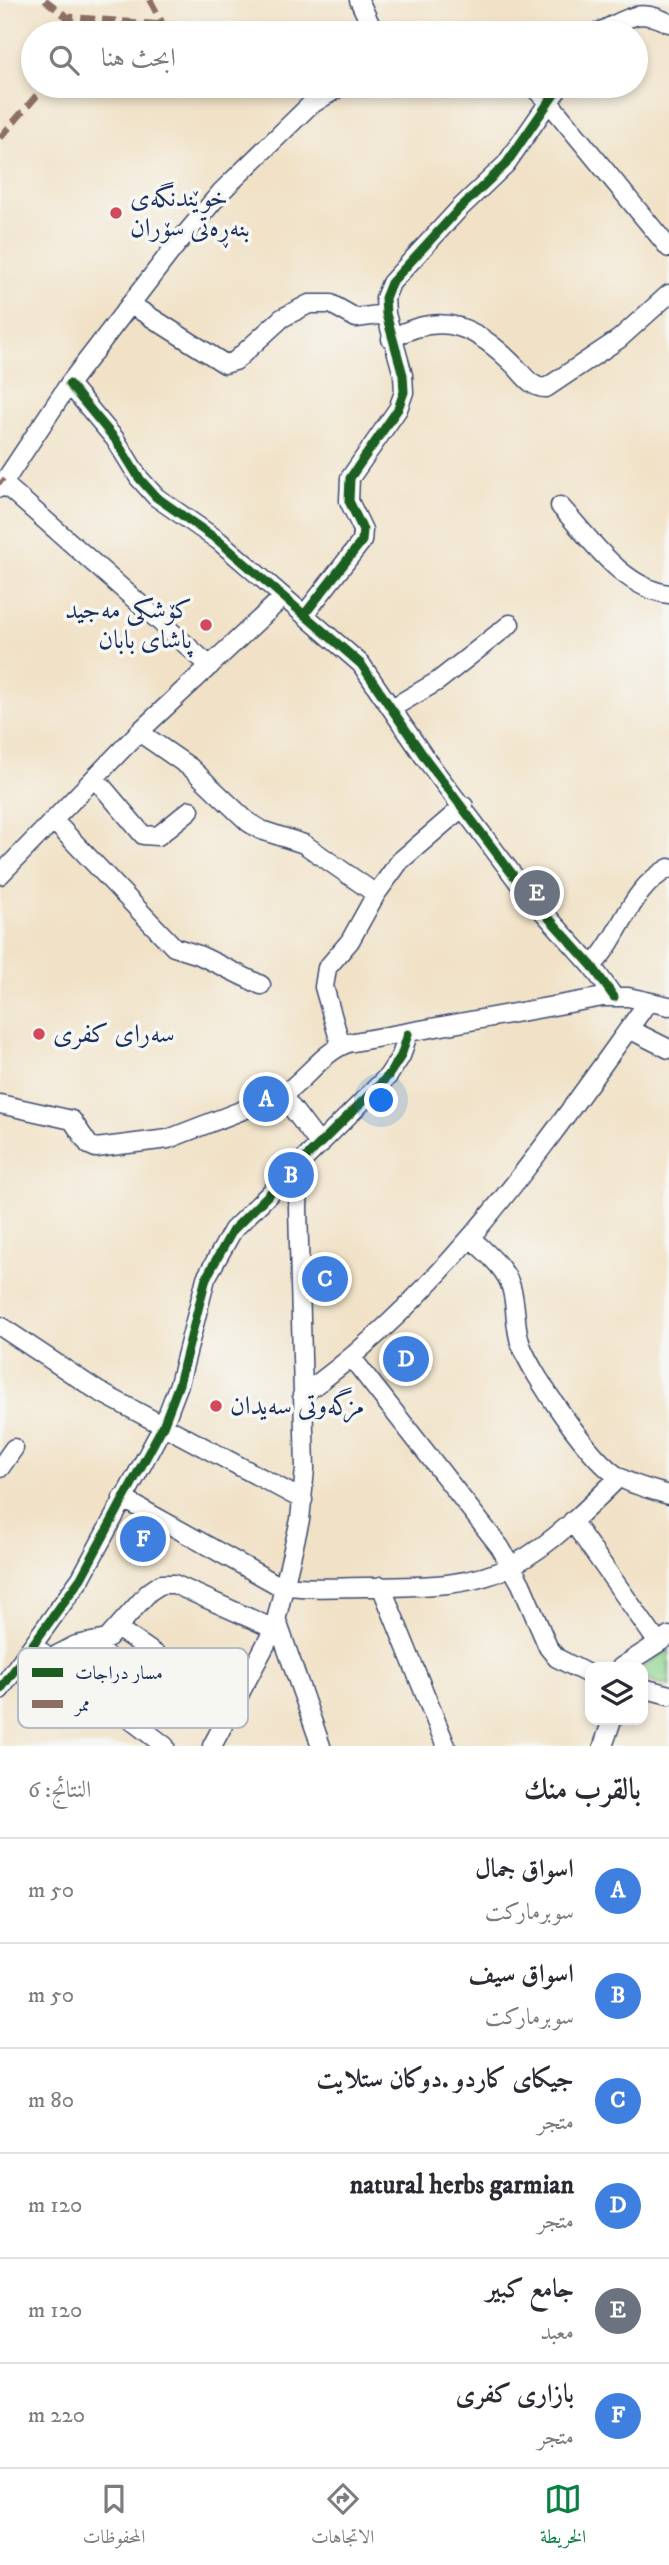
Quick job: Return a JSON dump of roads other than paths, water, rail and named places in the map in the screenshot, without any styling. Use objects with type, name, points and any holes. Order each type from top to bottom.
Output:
[{"type":"street","points":[[359,0],[368,21]]},
{"type":"street","points":[[622,21],[634,15],[648,0]]},
{"type":"street","points":[[634,15],[652,14],[669,23]]},
{"type":"street","points":[[210,666],[2,485],[69,384],[221,192],[309,106],[322,98]]},
{"type":"street","points":[[545,98],[669,248]]},
{"type":"street","points":[[303,615],[362,541],[363,530],[349,501],[348,485],[354,471],[402,401],[403,374],[391,340],[386,314],[385,298],[391,283],[459,209],[495,177],[550,98]]},
{"type":"street","points":[[391,340],[420,328],[467,328],[494,344],[533,384],[546,388],[619,339],[669,294]]},
{"type":"street","points":[[130,304],[225,364],[235,361],[282,318],[309,304],[331,304],[356,318],[386,314]]},
{"type":"street","points":[[69,384],[116,439],[139,478],[156,498],[219,541],[361,664],[528,895],[592,966],[614,997]]},
{"type":"street","points":[[560,506],[617,568],[641,585],[669,594]]},
{"type":"street","points":[[0,875],[139,732],[282,598]]},
{"type":"street","points":[[392,708],[438,681],[510,624]]},
{"type":"street","points":[[139,732],[191,768],[248,822],[261,830],[304,844],[376,894]]},
{"type":"street","points":[[95,778],[144,835],[158,836],[190,810]]},
{"type":"street","points":[[341,1046],[325,993],[325,974],[359,926],[376,894],[410,850],[464,806]]},
{"type":"street","points":[[53,820],[174,947],[199,955],[261,985]]},
{"type":"street","points":[[592,966],[609,945],[643,886],[669,868]]},
{"type":"street","points":[[0,1104],[72,1120],[89,1145],[100,1148],[169,1139],[282,1095],[341,1046],[614,997],[669,1006]]},
{"type":"street","points":[[302,1395],[352,1358],[471,1238],[554,1132],[648,1002]]},
{"type":"street","points":[[629,1029],[669,1049]]},
{"type":"street","points":[[37,1648],[34,1646],[81,1578],[163,1426],[179,1384],[200,1296],[213,1261],[233,1230],[395,1067],[408,1034]]},
{"type":"street","points":[[282,1095],[320,1145]]},
{"type":"street","points":[[248,1678],[276,1625],[303,1500],[300,1165]]},
{"type":"street","points":[[471,1238],[499,1265],[511,1285],[520,1343],[538,1377],[601,1461],[619,1477],[669,1495]]},
{"type":"street","points":[[0,1326],[98,1391],[303,1500]]},
{"type":"street","points":[[352,1358],[512,1566],[548,1647],[557,1658],[585,1672]]},
{"type":"street","points":[[0,1468],[14,1448]]},
{"type":"street","points":[[122,1498],[257,1575],[286,1586],[445,1584],[512,1566],[572,1521],[619,1477]]},
{"type":"street","points":[[572,1521],[664,1639],[629,1662]]},
{"type":"street","points":[[70,1648],[107,1639],[149,1592],[161,1584],[174,1584],[276,1625],[321,1746]]},
{"type":"street","points":[[381,1586],[446,1746]]},
{"type":"street","points":[[117,1628],[143,1648]]},
{"type":"street","points":[[91,1644],[96,1648]]},
{"type":"street","points":[[0,1690],[18,1667]]},
{"type":"street","points":[[648,1689],[669,1695]]},
{"type":"street","points":[[603,1746],[610,1725]]},
{"type":"street","points":[[141,1728],[164,1746]]},
{"type":"street","points":[[212,1746],[222,1728]]},
{"type":"place","name":"خوێندنگەی بنەڕەتی سۆران","points":[[116,213]]},
{"type":"place","name":"کۆشکی مەجید پاشای بابان","points":[[206,625]]},
{"type":"place","name":"جامع كبير","points":[[537,893]]},
{"type":"place","name":"سەرای کفری","points":[[39,1034]]},
{"type":"place","name":"اسواق جمال","points":[[266,1099]]},
{"type":"place","name":"اسواق سيف","points":[[291,1175]]},
{"type":"place","name":"جیکای کاردو .دوکان ستلایت","points":[[325,1279]]},
{"type":"place","name":"natural herbs garmian","points":[[406,1359]]},
{"type":"place","name":"مزگەوتی سەیدان","points":[[216,1406]]},
{"type":"place","name":"بازاری کفری","points":[[143,1539]]}]
